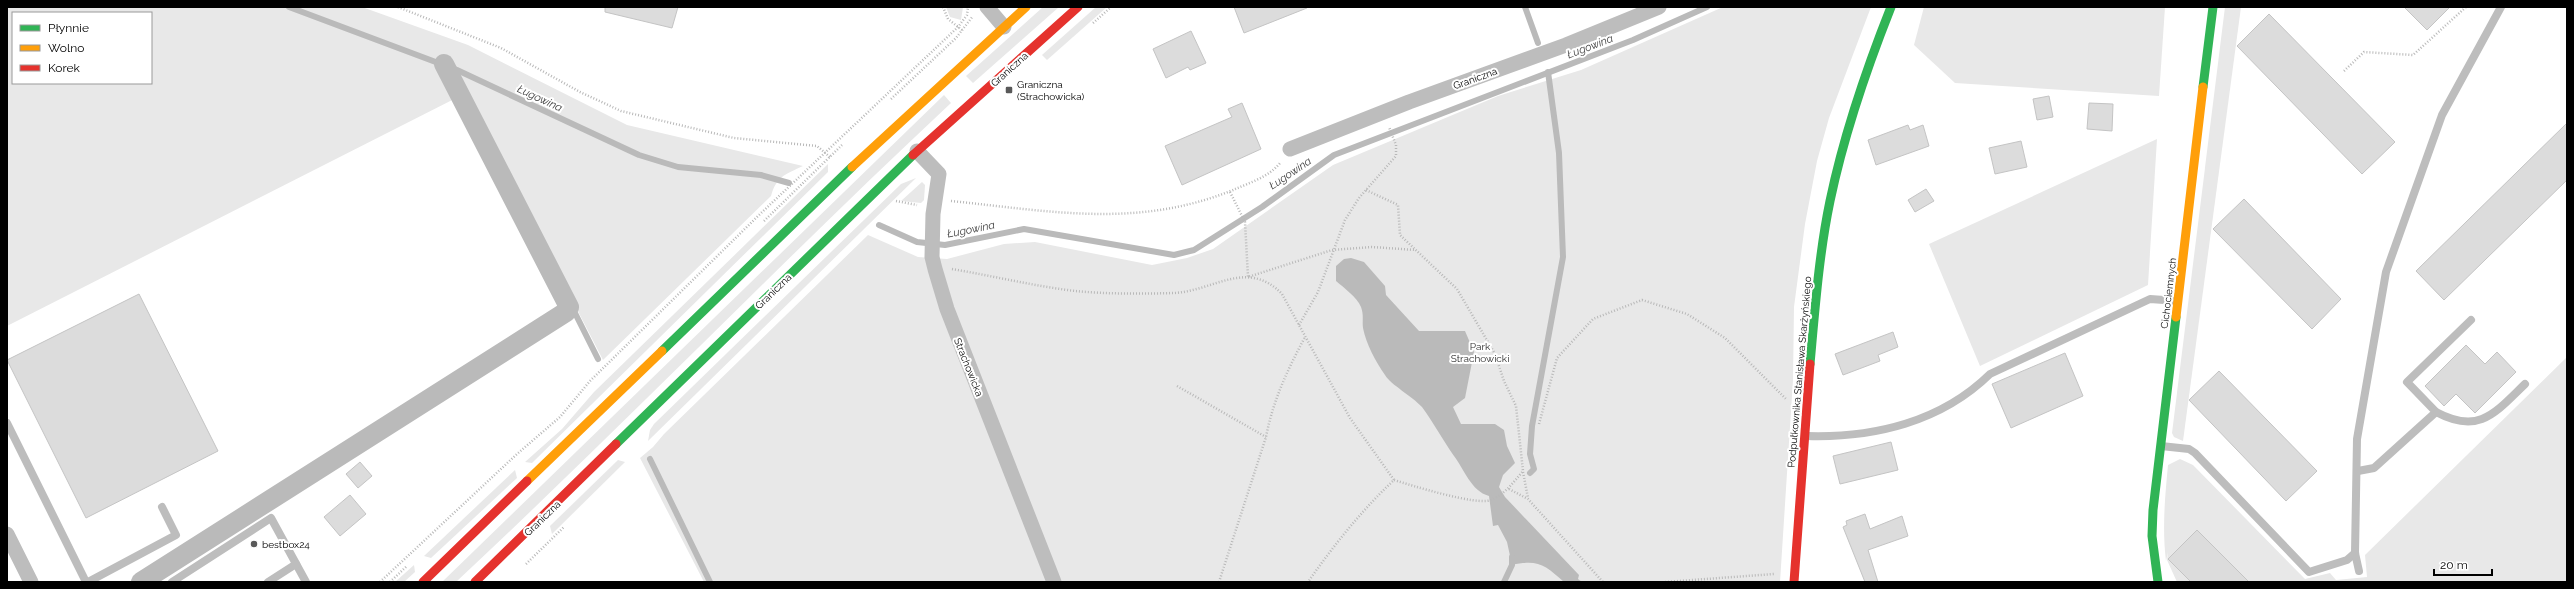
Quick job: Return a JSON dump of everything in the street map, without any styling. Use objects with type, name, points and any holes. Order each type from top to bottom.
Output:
[{"type":"main road","points":[[423,582],[890,130],[1026,7]]},
{"type":"main road","name":"Graniczna","points":[[475,582],[917,152],[1078,7]]},
{"type":"main road","name":"Podpułkownika Stanisława Skarżyńskiego","points":[[1794,582],[1813,322],[1825,228],[1834,183],[1862,79],[1891,7]]},
{"type":"main road","name":"Cichociemnych","points":[[2158,582],[2152,536],[2160,446],[2214,7]]},
{"type":"street","points":[[987,7],[1004,27]]},
{"type":"street","name":"Graniczna","points":[[1290,149],[1409,102],[1566,45],[1659,7]]},
{"type":"street","name":"Strachowicka","points":[[917,152],[939,174],[933,228],[933,263],[947,309],[1054,582]]},
{"type":"street","points":[[7,534],[30,582]]},
{"type":"lane","points":[[2359,571],[2355,553],[2358,432],[2386,272],[2442,115],[2501,7]]},
{"type":"lane","points":[[1804,436],[1869,433],[1902,427],[1927,416],[1972,392],[1990,374],[2150,299],[2178,301]]},
{"type":"lane","points":[[2471,320],[2407,382],[2436,412],[2452,420],[2474,423],[2496,413],[2525,384]]},
{"type":"lane","points":[[2358,471],[2374,468],[2436,412]]},
{"type":"lane","points":[[7,423],[87,582],[176,535],[162,507]]},
{"type":"lane","points":[[2160,446],[2189,449],[2195,453],[2309,572],[2343,561],[2355,553]]},
{"type":"lane","points":[[172,582],[271,518],[306,582]]},
{"type":"lane","points":[[268,582],[296,564]]},
{"type":"path","points":[[398,7],[501,48],[580,92],[621,111],[734,138],[820,148]]},
{"type":"path","points":[[943,7],[948,18],[962,30]]},
{"type":"path","points":[[380,582],[517,454],[560,417],[590,381],[758,216],[936,50],[958,27],[967,15],[968,7]]},
{"type":"path","points":[[1088,27],[1112,7]]},
{"type":"path","points":[[2344,71],[2364,52],[2412,55],[2466,7]]},
{"type":"path","points":[[1298,325],[1318,292],[1332,250],[1345,220],[1366,190],[1396,156],[1396,145],[1387,123]]},
{"type":"path","points":[[935,200],[1043,212],[1107,216],[1187,206],[1230,192],[1274,171],[1290,149]]},
{"type":"path","points":[[1366,190],[1398,205],[1400,235],[1457,288],[1495,354],[1504,381],[1516,406],[1523,471],[1528,499]]},
{"type":"path","points":[[1230,192],[1245,222],[1248,277]]},
{"type":"path","points":[[891,207],[901,197]]},
{"type":"path","points":[[896,201],[919,205]]},
{"type":"path","points":[[933,263],[964,271],[1082,291],[1176,293],[1226,279],[1248,277],[1332,250],[1372,247],[1416,250]]},
{"type":"path","points":[[1248,277],[1265,280],[1282,294],[1350,418],[1394,480],[1448,495],[1489,501],[1509,489],[1523,471]]},
{"type":"path","points":[[1539,424],[1557,358],[1593,319],[1642,300],[1687,314],[1725,338],[1790,403]]},
{"type":"path","points":[[1219,582],[1266,437],[1271,412],[1286,372],[1305,337]]},
{"type":"path","points":[[1177,386],[1266,437]]},
{"type":"path","points":[[1308,582],[1333,547],[1369,503],[1394,480]]},
{"type":"path","points":[[1509,489],[1528,499],[1602,582]]},
{"type":"path","points":[[523,567],[565,526]]},
{"type":"path","points":[[1665,582],[1776,574]]},
{"type":"green space","points":[[7,7],[362,7],[468,45],[627,125],[803,166],[782,177],[773,189],[771,196],[603,360],[466,93],[7,326]]},
{"type":"green space","points":[[946,7],[963,7],[961,20],[950,17]]},
{"type":"green space","points":[[1043,7],[1059,7],[973,83],[966,76]]},
{"type":"green space","points":[[1096,7],[1107,7],[1047,60],[1042,55]]},
{"type":"green space","name":"Park Strachowicki","points":[[1723,7],[1871,7],[1829,118],[1817,161],[1805,224],[1794,307],[1793,380],[1780,582],[704,582],[640,458],[653,447],[664,434],[868,235],[918,257],[947,259],[1004,244],[1035,242],[1152,265],[1187,258],[1213,249],[1333,165],[1498,96],[1581,70]]},
{"type":"green space","points":[[1924,7],[2165,7],[2159,96],[1955,83],[1914,45]]},
{"type":"green space","points":[[2225,7],[2241,7],[2183,441],[2174,437],[2172,433]]},
{"type":"green space","points":[[944,95],[951,103],[826,222],[581,463],[456,582],[442,582]]},
{"type":"green space","points":[[2157,139],[2148,285],[1980,366],[1929,244]]},
{"type":"green space","points":[[828,164],[828,172],[532,463],[525,462],[562,429],[594,392]]},
{"type":"green space","points":[[916,178],[648,441],[650,430],[654,424],[901,184]]},
{"type":"green space","points":[[922,182],[925,185],[924,200],[921,203],[901,201]]},
{"type":"green space","points":[[2567,357],[2567,582],[2177,582],[2167,560],[2168,552],[2166,561],[2164,537],[2164,513],[2168,465],[2180,459],[2193,465],[2305,579],[2330,573],[2336,580],[2367,577],[2365,555]]},
{"type":"green space","points":[[618,460],[625,462],[552,534],[550,526]]},
{"type":"green space","points":[[515,470],[517,478],[431,558],[424,556]]},
{"type":"green space","points":[[414,565],[415,572],[404,582],[395,582]]},
{"type":"shaded area","points":[[1351,258],[1364,262],[1385,286],[1386,295],[1419,331],[1465,331],[1474,352],[1465,398],[1453,407],[1461,424],[1495,424],[1504,430],[1507,446],[1515,463],[1503,475],[1499,487],[1505,497],[1579,575],[1578,579],[1582,582],[1564,582],[1552,571],[1535,563],[1521,563],[1512,565],[1507,542],[1498,525],[1493,526],[1489,496],[1477,489],[1468,479],[1458,461],[1422,407],[1388,379],[1375,359],[1364,334],[1362,313],[1359,303],[1336,281],[1336,266],[1344,259]]},
{"type":"building","points":[[605,7],[678,7],[672,28],[605,12]]},
{"type":"building","points":[[1234,7],[1306,7],[1307,8],[1244,33]]},
{"type":"building","points":[[2404,7],[2450,7],[2427,30]]},
{"type":"building","points":[[2269,14],[2395,142],[2362,174],[2237,46]]},
{"type":"building","points":[[1191,31],[1206,63],[1190,70],[1188,67],[1166,78],[1153,49]]},
{"type":"building","points":[[2049,96],[2053,117],[2037,120],[2033,99]]},
{"type":"building","points":[[1242,103],[1261,149],[1182,185],[1165,146],[1232,117],[1228,109]]},
{"type":"building","points":[[2089,103],[2113,104],[2112,131],[2087,129]]},
{"type":"building","points":[[2567,123],[2567,180],[2444,300],[2416,271]]},
{"type":"building","points":[[1908,125],[1910,130],[1923,125],[1929,146],[1876,165],[1868,140]]},
{"type":"building","points":[[2021,141],[2027,167],[1995,174],[1989,148]]},
{"type":"building","points":[[1926,189],[1934,201],[1915,212],[1908,200]]},
{"type":"building","points":[[2244,199],[2341,299],[2312,329],[2213,229]]},
{"type":"building","points":[[139,294],[218,451],[86,518],[7,360]]},
{"type":"building","points":[[1893,332],[1898,347],[1878,355],[1880,361],[1843,375],[1835,354]]},
{"type":"building","points":[[2466,345],[2485,364],[2497,352],[2516,372],[2475,413],[2456,394],[2444,406],[2425,386]]},
{"type":"building","points":[[2065,353],[2083,396],[2011,428],[1992,384]]},
{"type":"building","points":[[2219,371],[2317,471],[2286,501],[2189,400]]},
{"type":"building","points":[[1891,442],[1898,470],[1840,484],[1833,456]]},
{"type":"building","points":[[360,462],[372,476],[358,488],[346,474]]},
{"type":"building","points":[[350,495],[366,514],[340,536],[324,517]]},
{"type":"building","points":[[1865,514],[1870,529],[1902,516],[1908,536],[1868,550],[1878,582],[1865,582],[1843,527],[1847,525],[1846,521]]},
{"type":"building","points":[[2197,530],[2249,582],[2191,582],[2168,559]]},
{"type":"waterway","name":"Ługowina","points":[[289,7],[457,70],[639,155],[678,167],[761,175],[789,183]]},
{"type":"waterway","points":[[1525,7],[1538,43]]},
{"type":"waterway","name":"Ługowina","points":[[879,225],[917,242],[945,245],[1024,229],[1174,255],[1194,250],[1262,207],[1334,155],[1633,40],[1707,7]]},
{"type":"waterway","points":[[141,582],[566,312],[569,307],[444,64]]},
{"type":"waterway","points":[[1530,473],[1534,469],[1530,454],[1532,426],[1563,257],[1559,153],[1548,72]]},
{"type":"waterway","points":[[569,307],[575,313],[598,359]]},
{"type":"waterway","points":[[650,459],[710,582]]},
{"type":"waterway","points":[[1504,582],[1512,565],[1512,557]]},
{"type":"traffic: fast","points":[[1810,364],[1820,261],[1830,201],[1856,102],[1891,7]]},
{"type":"traffic: fast","points":[[2203,87],[2213,7]]},
{"type":"traffic: fast","points":[[616,444],[913,155]]},
{"type":"traffic: fast","points":[[662,351],[852,167]]},
{"type":"traffic: fast","points":[[2158,582],[2152,536],[2153,510],[2176,317]]},
{"type":"traffic: slow","points":[[852,167],[1026,7]]},
{"type":"traffic: slow","points":[[2176,317],[2203,87]]},
{"type":"traffic: slow","points":[[527,481],[662,351]]},
{"type":"traffic: jam","points":[[913,155],[1078,7]]},
{"type":"traffic: jam","points":[[1794,582],[1810,364]]},
{"type":"traffic: jam","points":[[475,582],[616,444]]},
{"type":"traffic: jam","points":[[423,582],[527,481]]},
{"type":"place","name":"Graniczna (Strachowicka)","points":[[1009,90]]},
{"type":"place","name":"bestbox24","points":[[254,544]]}]
